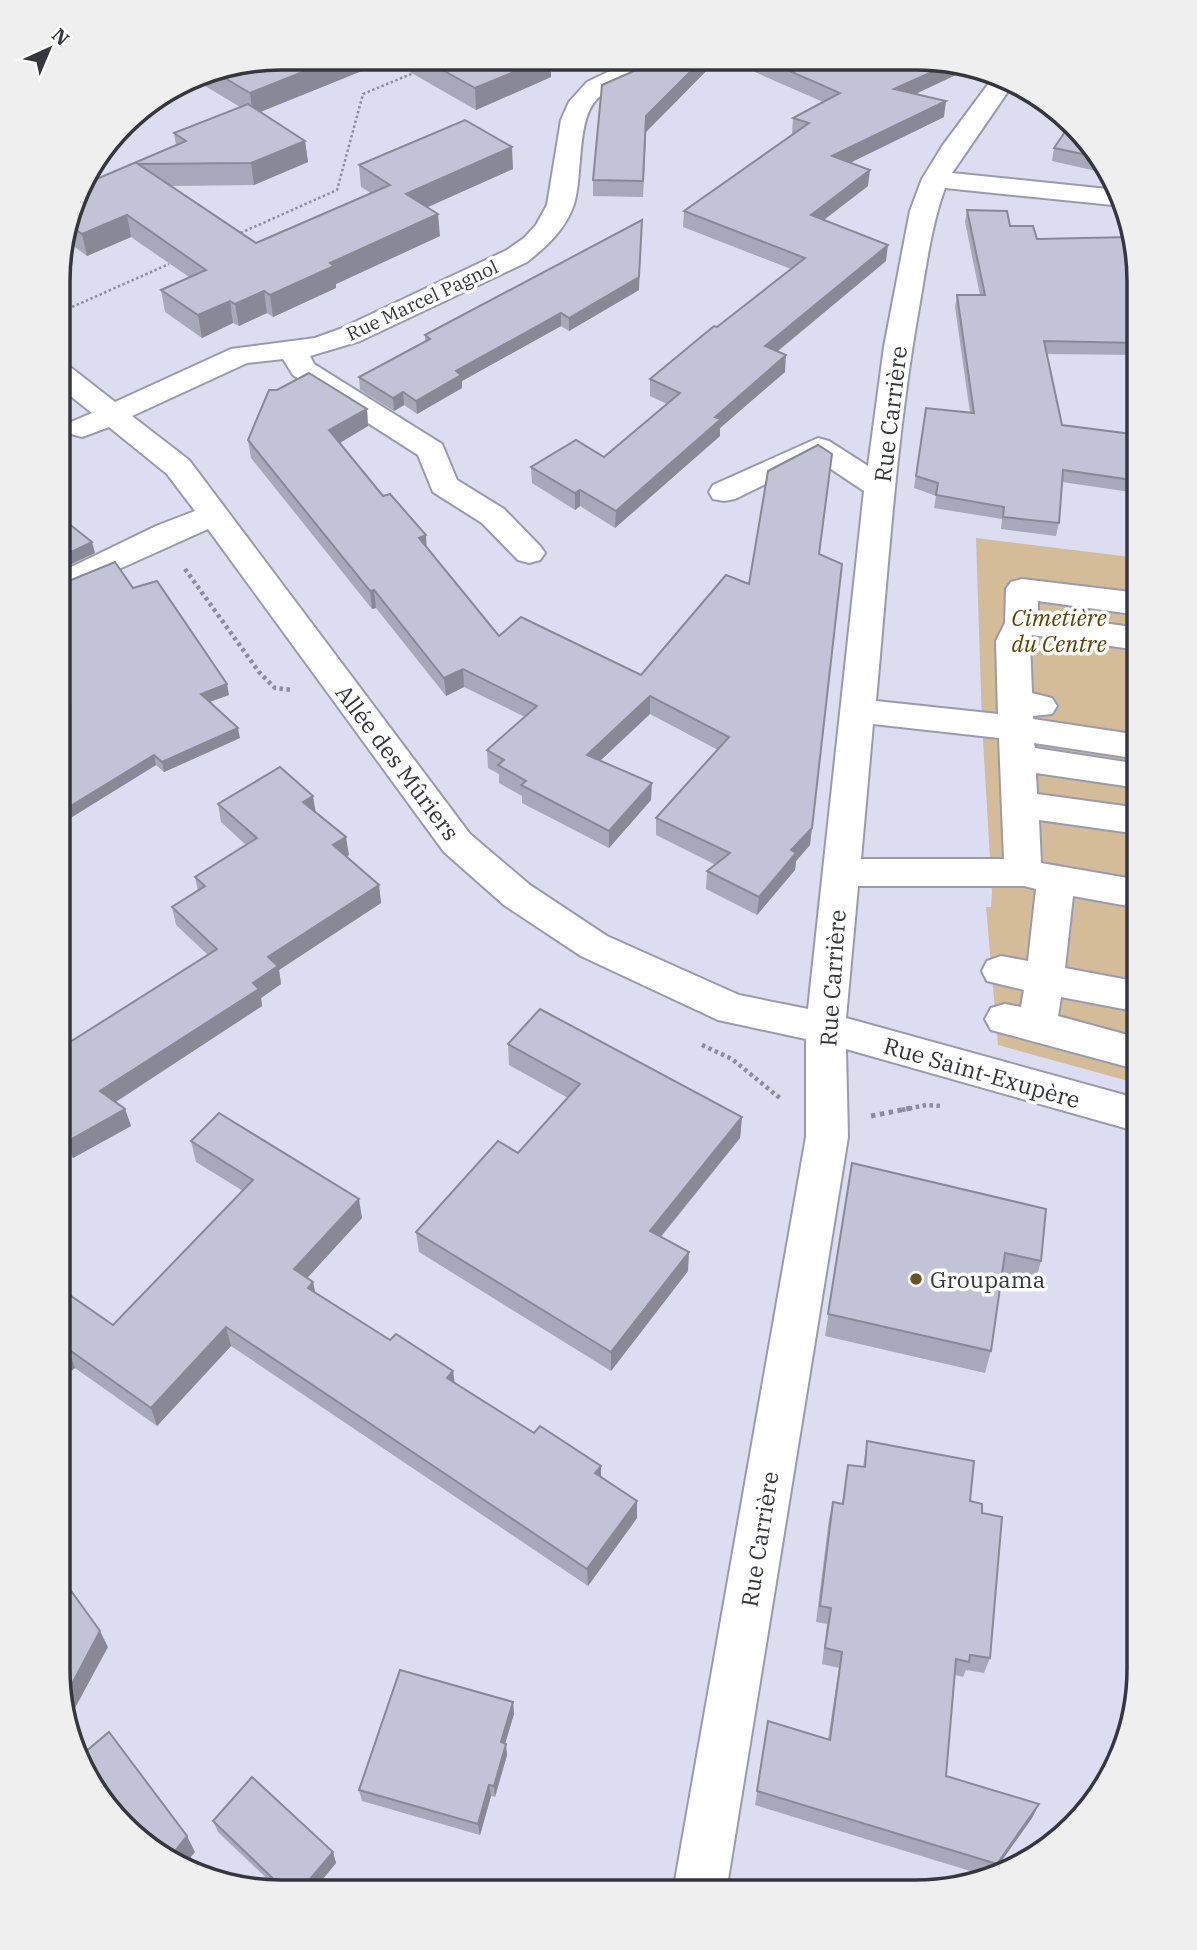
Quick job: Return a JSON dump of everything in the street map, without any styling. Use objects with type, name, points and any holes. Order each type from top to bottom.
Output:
[{"type":"street","name":"Rue Marcel Pagnol","points":[[82,428],[241,355],[319,346],[350,335],[517,256],[538,242],[553,225],[562,202],[574,115],[582,100],[614,77],[630,70]]},
{"type":"street","name":"Rue Carrière","points":[[701,1880],[827,1137],[826,1028],[880,488],[898,347],[923,211],[935,179],[956,145],[999,87]]},
{"type":"street","points":[[935,179],[1109,197]]},
{"type":"street","points":[[292,350],[303,369],[431,450],[444,485],[493,516],[529,553]]},
{"type":"street","name":"Allée des Mûriers","points":[[70,380],[178,467],[457,843],[517,895],[594,946],[732,1009],[826,1028]]},
{"type":"street","points":[[724,492],[818,447],[880,488]]},
{"type":"street","points":[[70,581],[167,533],[215,516]]},
{"type":"street","points":[[1127,602],[1022,589],[1021,623],[1013,641],[1019,804],[1040,876],[1045,979],[1021,1023],[1127,1051]]},
{"type":"street","points":[[1021,623],[1127,637]]},
{"type":"street","points":[[857,712],[982,723],[1127,745]]},
{"type":"street","points":[[1017,730],[1127,721]]},
{"type":"street","points":[[1017,730],[1127,771]]},
{"type":"street","points":[[1019,804],[1127,819]]},
{"type":"street","points":[[841,872],[1040,876],[1127,892]]},
{"type":"street","points":[[1001,971],[1127,995]]},
{"type":"street","name":"Rue Saint-Exupère","points":[[826,1028],[1127,1113]]},
{"type":"path","points":[[235,235],[337,190],[363,94],[419,70]]},
{"type":"path","points":[[70,308],[169,264]]},
{"type":"path","points":[[826,1112],[861,1118],[926,1105],[953,1107]]},
{"type":"green space","name":"Cimetière du Centre","points":[[976,538],[1127,557],[1127,1081],[998,1045],[986,907],[991,907],[992,892],[982,723]]},
{"type":"building","points":[[268,70],[308,70],[250,93],[225,78]]},
{"type":"building","points":[[443,70],[518,70],[475,88]]},
{"type":"building","points":[[636,70],[692,70],[646,116],[643,181],[593,180],[602,85]]},
{"type":"building","points":[[787,70],[933,71],[894,89],[946,101],[832,156],[870,170],[811,215],[888,245],[765,346],[786,355],[715,417],[721,419],[616,511],[580,490],[575,493],[531,467],[576,440],[604,457],[680,393],[650,379],[714,326],[717,327],[805,258],[684,211],[809,123],[793,118],[840,93]]},
{"type":"building","points":[[248,104],[305,141],[251,163],[138,164],[256,243],[390,185],[359,165],[465,120],[512,147],[406,194],[438,214],[330,263],[334,266],[270,295],[264,291],[235,304],[230,301],[198,315],[161,290],[206,270],[127,215],[82,234],[76,230],[86,201],[98,179],[186,141],[174,133]]},
{"type":"building","points":[[1065,132],[1084,154],[1054,148]]},
{"type":"building","points":[[967,210],[1007,211],[1010,226],[1033,226],[1037,239],[1122,237],[1127,281],[1127,343],[1044,341],[1062,425],[1127,433],[1127,479],[1063,470],[1059,523],[1003,517],[1004,507],[936,495],[938,483],[916,476],[926,408],[974,413],[957,295],[985,295]]},
{"type":"building","points":[[642,220],[639,277],[569,318],[561,313],[456,371],[461,375],[416,401],[403,392],[393,398],[359,377],[430,339],[425,335]]},
{"type":"building","points":[[309,373],[367,409],[329,430],[383,496],[390,494],[426,535],[419,538],[499,636],[521,617],[641,675],[726,575],[749,584],[768,471],[818,445],[832,454],[819,554],[842,564],[812,828],[791,850],[796,853],[759,897],[707,871],[730,853],[656,818],[729,737],[650,696],[587,755],[652,783],[609,831],[521,785],[526,781],[498,765],[504,760],[487,750],[537,706],[463,669],[444,678],[248,440],[269,390],[277,390]]},
{"type":"building","points":[[70,525],[92,542],[70,553]]},
{"type":"building","points":[[115,562],[133,588],[157,581],[227,684],[201,694],[238,728],[162,762],[154,755],[70,806],[70,580]]},
{"type":"building","points":[[280,767],[313,796],[303,802],[346,837],[333,845],[379,885],[268,957],[278,966],[253,983],[259,989],[100,1091],[125,1109],[70,1140],[70,1042],[217,949],[172,907],[205,886],[195,877],[257,838],[218,804]]},
{"type":"building","points":[[540,1009],[742,1117],[650,1231],[689,1252],[611,1352],[416,1232],[498,1141],[518,1153],[580,1084],[508,1044]]},
{"type":"building","points":[[219,1113],[359,1199],[294,1269],[313,1282],[308,1288],[390,1340],[396,1334],[453,1371],[447,1378],[534,1433],[540,1426],[601,1466],[595,1473],[637,1501],[587,1569],[226,1327],[151,1408],[70,1350],[70,1295],[113,1325],[253,1180],[191,1141]]},
{"type":"building","name":"Groupama","points":[[852,1163],[1046,1209],[1041,1261],[1005,1253],[991,1351],[828,1314]]},
{"type":"building","points":[[867,1441],[974,1461],[970,1501],[982,1504],[982,1513],[1002,1517],[990,1658],[970,1655],[969,1662],[956,1659],[946,1776],[1039,1804],[996,1864],[757,1791],[768,1721],[830,1740],[842,1652],[825,1648],[831,1608],[820,1606],[833,1502],[843,1504],[848,1465],[865,1467]]},
{"type":"building","points":[[70,1589],[100,1631],[71,1686]]},
{"type":"building","points":[[400,1670],[513,1702],[501,1742],[506,1744],[494,1786],[489,1785],[478,1824],[359,1790]]},
{"type":"building","points":[[109,1732],[187,1836],[175,1851],[132,1818],[98,1774],[87,1751]]},
{"type":"building","points":[[252,1777],[333,1852],[309,1880],[274,1879],[213,1821]]},
{"type":"place","name":"Groupama","points":[[916,1279]]}]
